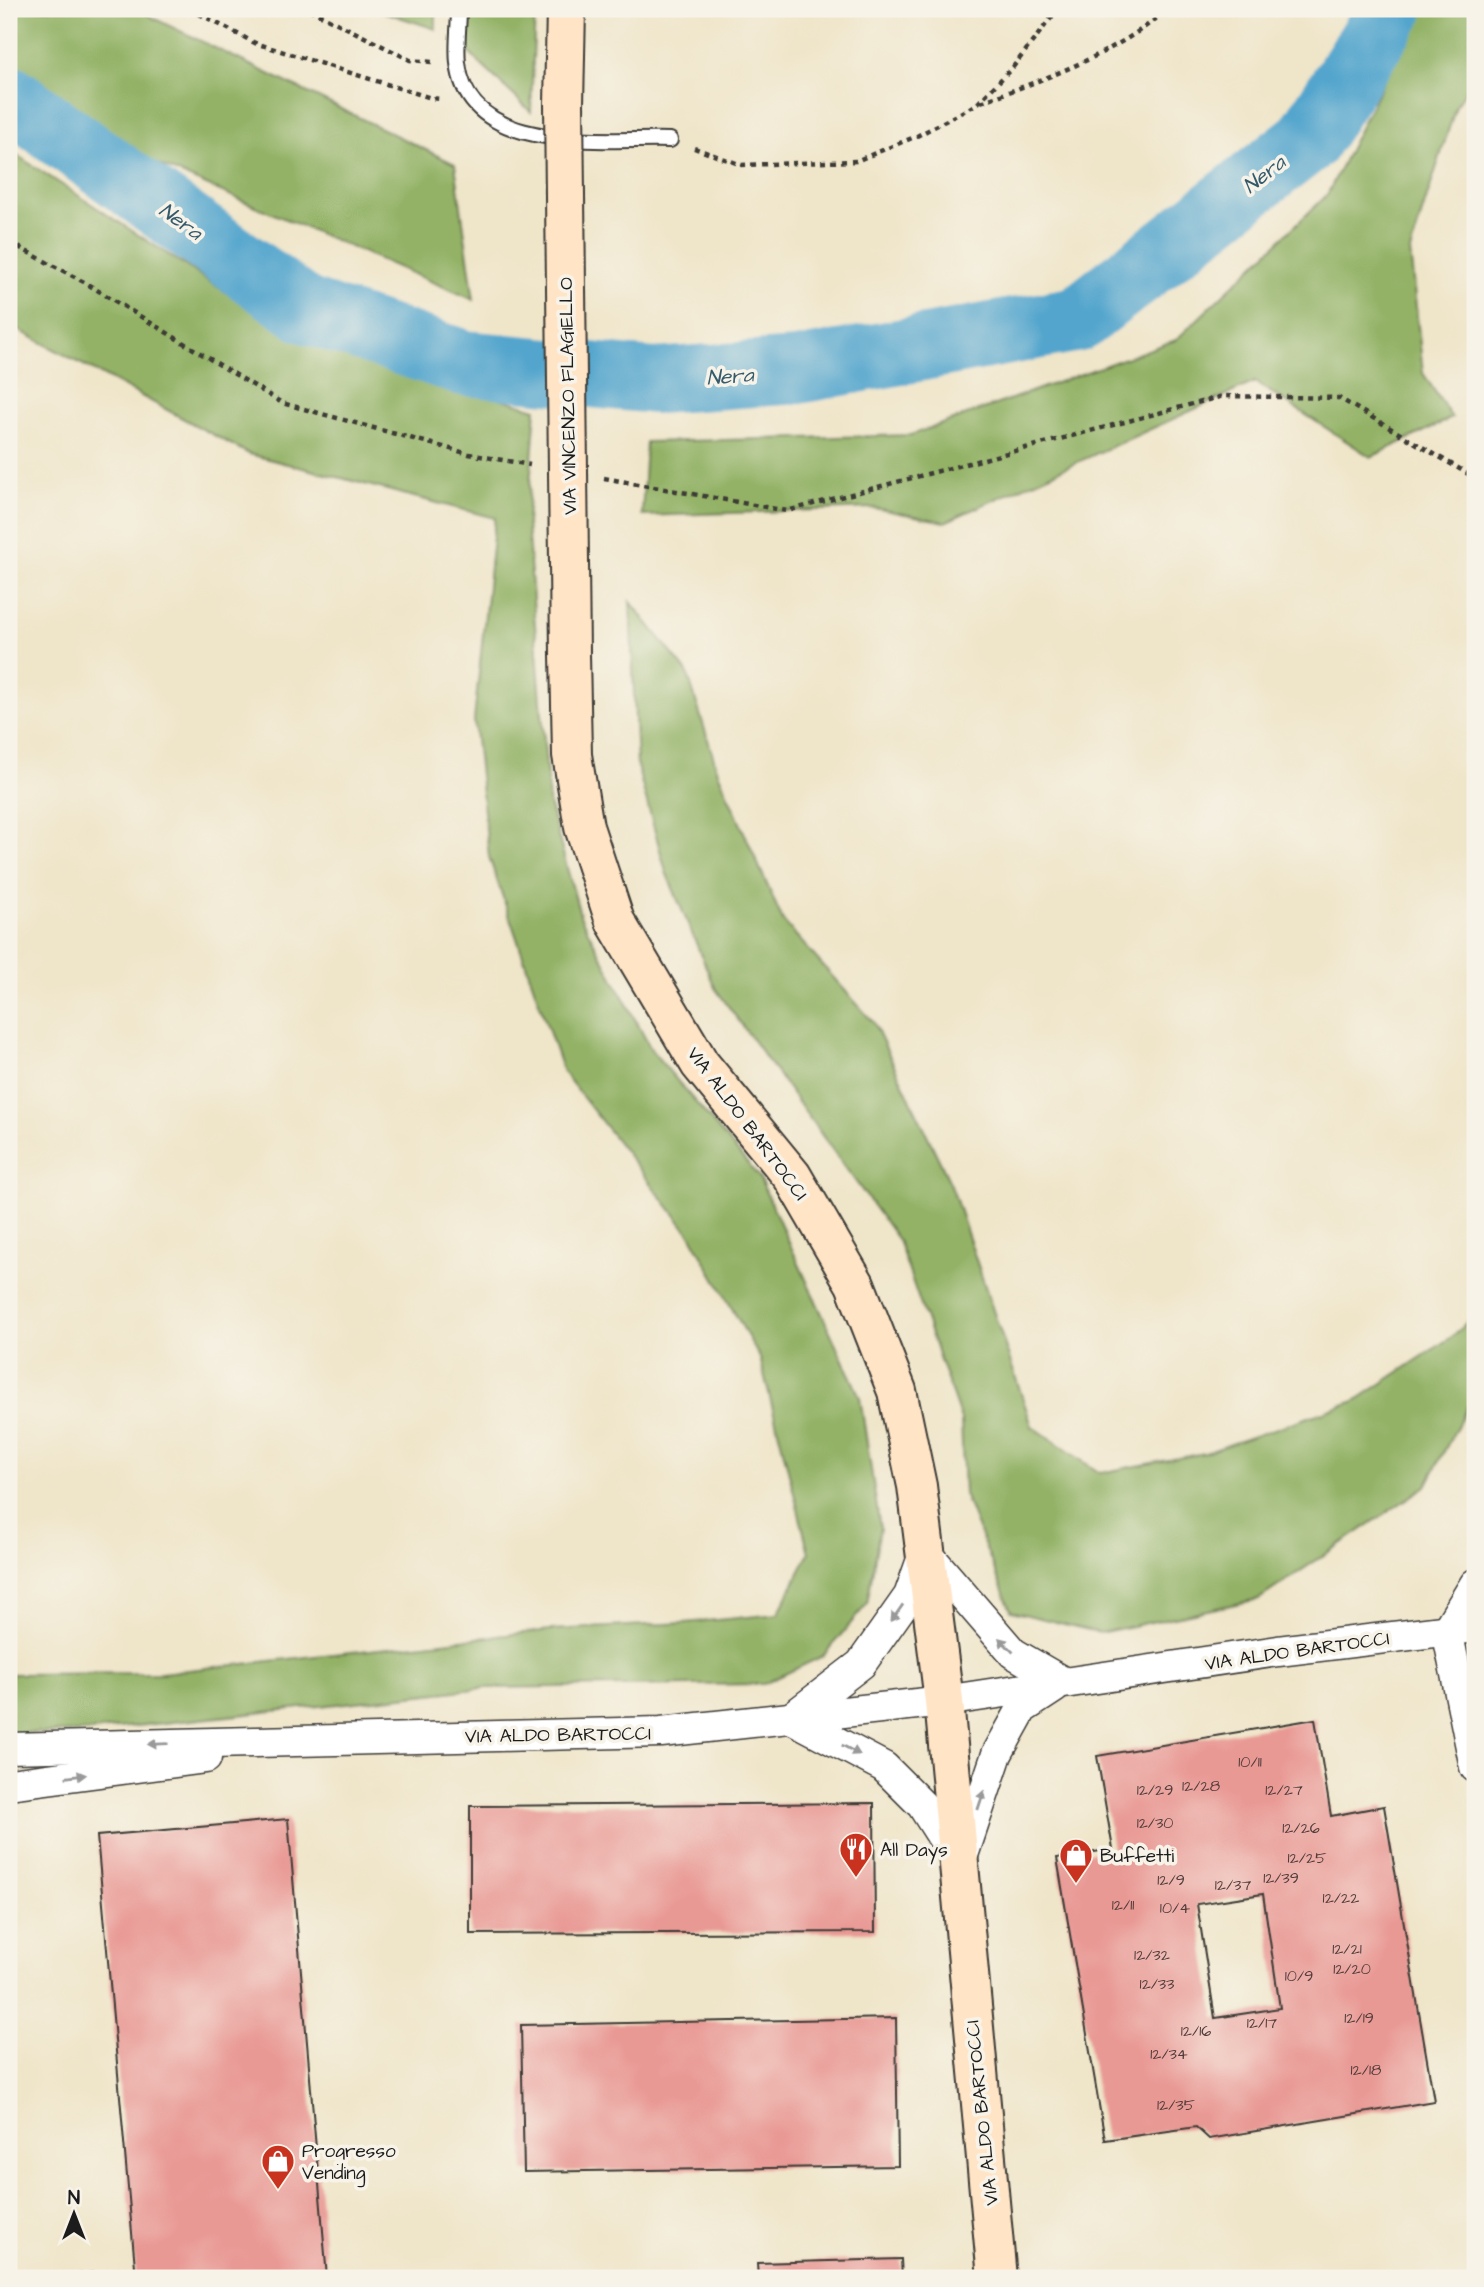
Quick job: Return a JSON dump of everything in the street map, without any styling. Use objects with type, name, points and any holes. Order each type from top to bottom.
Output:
[{"type":"main road","name":"VIA VINCENZO FLAGIELLO","points":[[566,9],[564,104],[570,654]]},
{"type":"main road","name":"VIA ALDO BARTOCCI","points":[[570,654],[572,755],[584,827],[615,921],[700,1064],[792,1176],[855,1284],[897,1391],[917,1486],[944,1701],[960,1865],[965,1955],[997,2278]]},
{"type":"street","points":[[925,1551],[1013,1653],[1063,1682]]},
{"type":"street","name":"VIA ALDO BARTOCCI","points":[[791,1718],[861,1664],[909,1596],[925,1551]]},
{"type":"street","points":[[1475,1584],[1461,1629],[1475,1767]]},
{"type":"street","name":"VIA ALDO BARTOCCI","points":[[9,1748],[661,1732],[944,1701],[1063,1682],[1461,1629]]},
{"type":"street","name":"VIA ALDO BARTOCCI","points":[[960,1865],[997,1754],[1009,1732],[1022,1709],[1063,1682]]},
{"type":"street","name":"VIA ALDO BARTOCCI","points":[[791,1718],[884,1767],[922,1805],[960,1865]]},
{"type":"street","name":"VIA ALDO BARTOCCI","points":[[9,1784],[155,1766],[324,1739]]},
{"type":"lane","points":[[459,9],[458,65],[471,100],[491,120],[531,136],[670,140]]},
{"type":"path","points":[[190,9],[255,43],[431,98],[471,100]]},
{"type":"path","points":[[309,9],[410,61],[458,65]]},
{"type":"path","points":[[977,104],[1013,67],[1058,9]]},
{"type":"path","points":[[670,140],[742,165],[856,161],[917,136],[977,104],[1083,61],[1148,26],[1168,9]]},
{"type":"path","points":[[9,242],[84,282],[282,403],[469,454],[535,466]]},
{"type":"path","points":[[602,478],[787,511],[1223,396],[1339,398],[1475,478]]},
{"type":"green space","points":[[9,9],[140,9],[151,17],[455,164],[474,300],[122,149],[9,63]]},
{"type":"green space","points":[[376,9],[436,9],[436,29],[384,12]]},
{"type":"green space","points":[[469,9],[535,9],[531,112],[467,51]]},
{"type":"green space","points":[[1419,9],[1475,9],[1475,76],[1456,106],[1410,251],[1423,373],[1452,418],[1371,457],[1255,382],[945,522],[874,508],[642,516],[646,442],[911,435],[1176,340],[1327,195]]},
{"type":"green space","points":[[9,150],[297,339],[536,409],[527,523],[549,803],[581,918],[652,1051],[759,1177],[860,1397],[880,1528],[867,1604],[823,1656],[764,1684],[484,1688],[82,1732],[9,1733],[9,1674],[161,1673],[551,1630],[685,1623],[778,1614],[809,1553],[760,1358],[690,1234],[563,1072],[489,857],[474,721],[495,518],[249,454],[9,325]]},
{"type":"green space","points":[[630,601],[687,672],[719,775],[783,921],[874,1023],[951,1185],[1032,1426],[1100,1473],[1205,1453],[1355,1401],[1453,1336],[1475,1314],[1475,1392],[1426,1486],[1259,1599],[1100,1633],[1011,1611],[964,1494],[961,1420],[898,1240],[715,988],[666,872],[637,766]]},
{"type":"building","points":[[1315,1719],[1331,1816],[1384,1806],[1434,2101],[1209,2139],[1196,2127],[1105,2140],[1057,1858],[1113,1849],[1097,1756]],"holes":[[[1263,1894],[1280,2008],[1215,2018],[1197,1904]]]},
{"type":"building","points":[[874,1803],[875,1932],[470,1934],[470,1806]]},
{"type":"building","points":[[288,1819],[327,2278],[136,2278],[97,1836]]},
{"type":"building","points":[[896,2018],[898,2166],[524,2172],[521,2025]]},
{"type":"building","points":[[901,2259],[902,2278],[758,2278],[757,2263]]},
{"type":"building","points":[[97,2272],[98,2278],[54,2278],[54,2276]]},
{"type":"waterway","name":"Nera","points":[[9,97],[305,310],[464,363],[655,381],[797,371],[1078,319],[1308,140],[1391,9]]},
{"type":"place","name":"All Days","points":[[856,1879]]},
{"type":"place","name":"Buffetti","points":[[1076,1885]]},
{"type":"place","name":"Progresso Vending","points":[[278,2191]]}]
